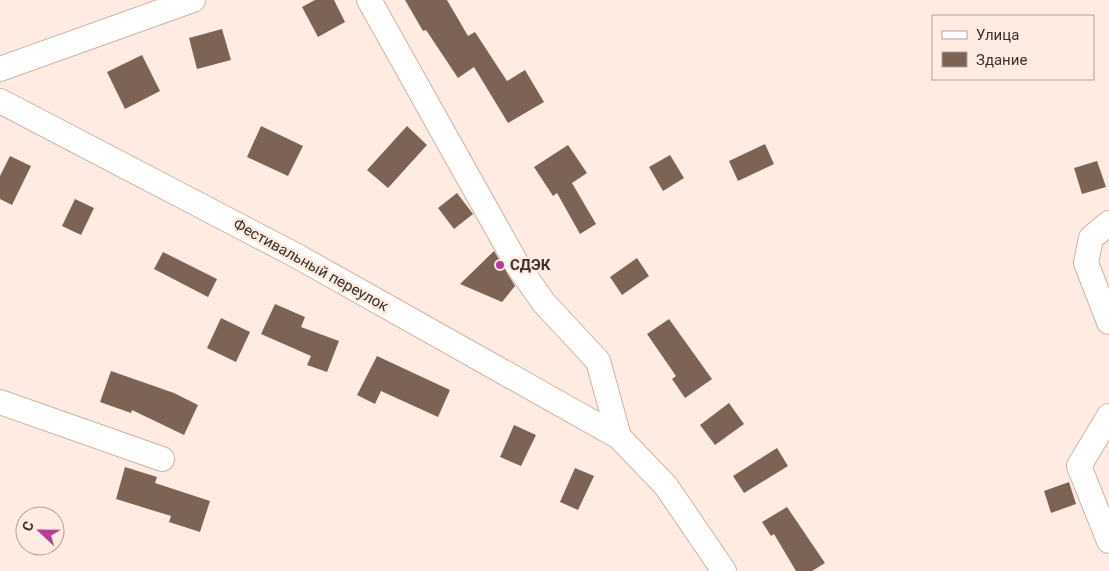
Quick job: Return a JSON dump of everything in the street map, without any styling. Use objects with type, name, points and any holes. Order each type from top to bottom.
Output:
[{"type":"street","points":[[0,69],[169,4],[193,0]]},
{"type":"street","name":"Фестивальный переулок","points":[[369,0],[518,266],[544,303],[598,361],[619,437]]},
{"type":"street","name":"Фестивальный переулок","points":[[0,101],[297,256],[619,437],[666,486],[724,571]]},
{"type":"street","points":[[1109,223],[1091,238],[1086,263],[1109,322]]},
{"type":"street","points":[[0,402],[162,459]]},
{"type":"street","points":[[1109,416],[1079,466],[1109,541]]},
{"type":"building","points":[[315,0],[334,0],[345,22],[318,37],[302,7]]},
{"type":"building","points":[[405,0],[447,0],[468,36],[475,32],[507,81],[525,70],[544,102],[508,123],[474,67],[458,78],[426,30],[423,31]]},
{"type":"building","points":[[222,29],[231,60],[197,69],[189,38]]},
{"type":"building","points":[[142,55],[160,91],[125,109],[107,72]]},
{"type":"building","points":[[261,126],[303,146],[288,176],[247,157]]},
{"type":"building","points":[[407,126],[427,145],[388,188],[367,170]]},
{"type":"building","points":[[765,144],[774,164],[738,181],[729,161]]},
{"type":"building","points":[[568,145],[587,173],[572,183],[596,224],[580,234],[557,193],[553,196],[534,167]]},
{"type":"building","points":[[670,155],[684,178],[663,191],[649,167]]},
{"type":"building","points":[[10,156],[31,166],[12,205],[0,199],[0,176]]},
{"type":"building","points":[[1097,161],[1106,187],[1082,194],[1074,168]]},
{"type":"building","points":[[457,193],[473,214],[454,229],[438,208]]},
{"type":"building","points":[[75,199],[94,208],[81,235],[62,226]]},
{"type":"building","points":[[494,251],[515,286],[502,302],[460,284]]},
{"type":"building","points":[[163,252],[217,279],[208,297],[154,269]]},
{"type":"building","points":[[637,258],[649,276],[622,295],[610,277]]},
{"type":"building","points":[[275,304],[305,317],[301,327],[339,341],[327,372],[307,365],[311,356],[261,334]]},
{"type":"building","points":[[221,318],[250,332],[236,362],[207,348]]},
{"type":"building","points":[[669,319],[712,379],[685,398],[672,379],[676,376],[647,334]]},
{"type":"building","points":[[377,356],[450,390],[438,417],[381,391],[375,404],[357,395]]},
{"type":"building","points":[[111,371],[174,393],[198,405],[184,435],[132,410],[131,413],[100,402]]},
{"type":"building","points":[[729,403],[744,424],[715,445],[700,425]]},
{"type":"building","points":[[514,425],[536,435],[521,466],[500,457]]},
{"type":"building","points":[[777,448],[788,466],[744,493],[733,476]]},
{"type":"building","points":[[125,467],[157,477],[155,483],[210,501],[200,532],[169,522],[171,516],[116,499]]},
{"type":"building","points":[[575,468],[594,476],[578,510],[560,502]]},
{"type":"building","points":[[1069,482],[1076,504],[1051,513],[1044,491]]},
{"type":"building","points":[[787,507],[825,563],[812,571],[796,571],[774,534],[771,536],[762,522]]},
{"type":"place","name":"СДЭК","points":[[500,265]]}]
